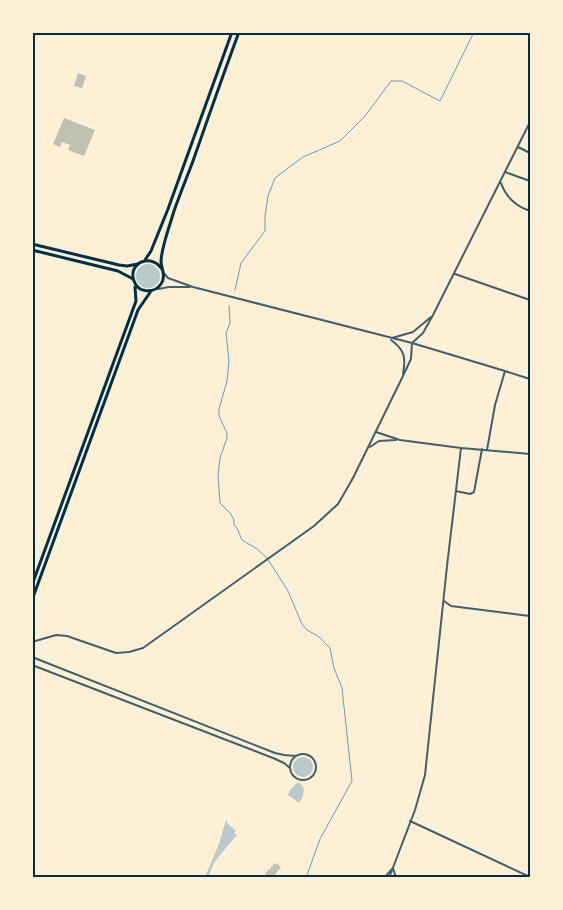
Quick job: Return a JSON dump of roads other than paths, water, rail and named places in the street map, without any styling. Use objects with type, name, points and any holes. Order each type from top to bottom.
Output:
[{"type":"main road","points":[[32,585],[136,301],[134,270],[151,251],[232,32]]},
{"type":"main road","points":[[32,600],[138,310],[146,296],[162,282],[162,253],[175,210],[239,32]]},
{"type":"main road","points":[[32,244],[119,265],[127,266],[148,260],[157,263],[163,272]]},
{"type":"main road","points":[[32,250],[118,271],[134,281],[142,290],[154,290]]},
{"type":"street","points":[[32,642],[56,634],[67,636],[109,652],[123,653],[136,650],[149,644],[271,556],[322,519],[338,504],[402,378],[411,358],[412,344],[423,333],[433,315],[530,122]]},
{"type":"street","points":[[518,148],[530,153]]},
{"type":"street","points":[[506,172],[530,181]]},
{"type":"street","points":[[500,182],[509,199],[530,211],[530,205]]},
{"type":"street","points":[[163,272],[168,278],[193,287],[390,338],[530,378]]},
{"type":"street","points":[[454,274],[530,300]]},
{"type":"street","points":[[154,290],[168,287],[193,287]]},
{"type":"street","points":[[390,338],[414,332],[433,315]]},
{"type":"street","points":[[390,338],[400,346],[405,356],[402,378]]},
{"type":"street","points":[[486,450],[495,405],[505,371]]},
{"type":"street","points":[[376,432],[400,440]]},
{"type":"street","points":[[367,450],[372,444],[379,441],[400,440],[530,454]]},
{"type":"street","points":[[389,878],[425,775],[444,601],[446,566],[461,448]]},
{"type":"street","points":[[456,491],[472,494],[474,492],[482,449]]},
{"type":"street","points":[[444,601],[451,606],[530,616]]},
{"type":"street","points":[[32,657],[275,752],[284,755],[296,756],[303,754],[311,756],[316,763],[315,771],[310,778],[302,780],[295,777],[290,768],[284,763],[264,754],[32,665]]},
{"type":"street","points":[[290,768],[291,762],[296,756]]},
{"type":"street","points":[[410,821],[530,878]]},
{"type":"street","points":[[384,878],[393,868]]},
{"type":"street","points":[[393,868],[396,878]]},
{"type":"waterway","points":[[235,290],[241,263],[265,231],[268,196],[275,178],[303,157],[340,141],[365,116],[391,81],[402,81],[440,101],[474,32]]},
{"type":"waterway","points":[[229,306],[230,323],[226,333],[229,361],[227,381],[219,409],[219,416],[227,433],[220,458],[218,475],[220,503],[231,514],[234,525],[242,540],[267,558],[288,591],[302,624],[330,648],[334,668],[342,688],[352,781],[320,839],[306,878]]}]
